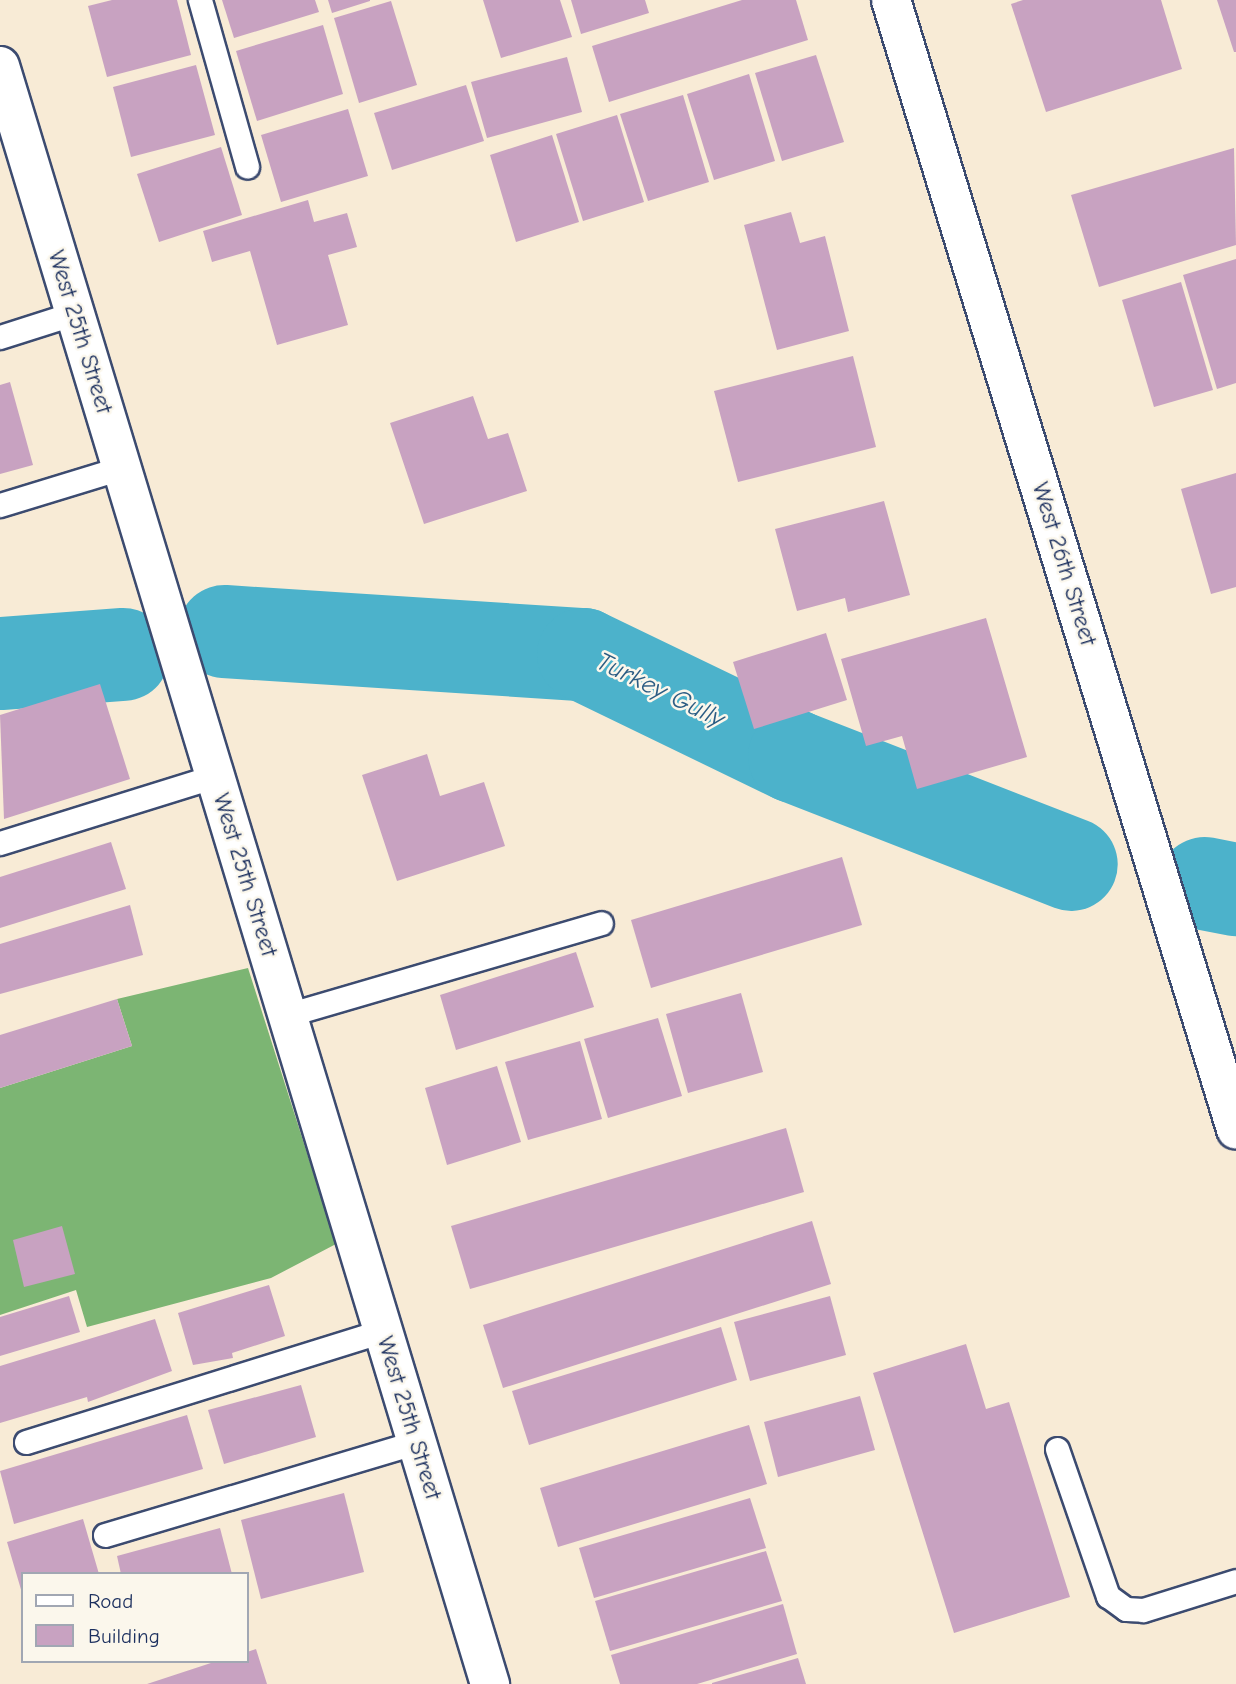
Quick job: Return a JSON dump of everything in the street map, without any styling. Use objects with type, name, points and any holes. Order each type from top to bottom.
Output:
[{"type":"street","name":"West 26th Street","points":[[891,0],[1236,1129]]},
{"type":"street","name":"West 25th Street","points":[[0,66],[490,1684]]},
{"type":"lane","points":[[200,0],[247,166]]},
{"type":"lane","points":[[0,337],[75,313]]},
{"type":"lane","points":[[0,505],[121,468]]},
{"type":"lane","points":[[0,843],[215,776]]},
{"type":"lane","points":[[287,1015],[601,923]]},
{"type":"lane","points":[[26,1442],[383,1331]]},
{"type":"lane","points":[[105,1535],[417,1442]]},
{"type":"lane","points":[[1057,1448],[1108,1595],[1126,1609],[1143,1610],[1236,1581]]},
{"type":"green space","points":[[248,968],[336,1244],[271,1278],[87,1327],[76,1290],[0,1315],[0,1088],[132,1046],[117,999]]},
{"type":"building","points":[[112,0],[177,0],[191,55],[107,77],[88,6]]},
{"type":"building","points":[[222,0],[315,0],[319,12],[234,38]]},
{"type":"building","points":[[328,0],[370,0],[370,1],[332,13]]},
{"type":"building","points":[[483,0],[560,0],[572,37],[501,58]]},
{"type":"building","points":[[571,0],[645,0],[649,13],[581,34]]},
{"type":"building","points":[[742,0],[796,0],[808,40],[609,102],[592,46]]},
{"type":"building","points":[[1023,0],[1161,0],[1182,69],[1046,112],[1011,4]]},
{"type":"building","points":[[1217,0],[1236,0],[1236,52],[1234,52]]},
{"type":"building","points":[[391,1],[417,85],[359,103],[334,18]]},
{"type":"building","points":[[323,25],[343,94],[257,121],[236,51]]},
{"type":"building","points":[[816,55],[844,142],[782,161],[755,73]]},
{"type":"building","points":[[567,57],[582,112],[487,138],[471,82]]},
{"type":"building","points":[[196,65],[215,135],[131,157],[113,87]]},
{"type":"building","points":[[749,74],[775,161],[714,180],[687,94]]},
{"type":"building","points":[[466,85],[484,141],[392,170],[374,113]]},
{"type":"building","points":[[683,95],[709,182],[648,201],[620,114]]},
{"type":"building","points":[[348,109],[368,176],[281,202],[261,135]]},
{"type":"building","points":[[617,115],[644,202],[583,221],[556,134]]},
{"type":"building","points":[[552,135],[579,222],[516,242],[490,155]]},
{"type":"building","points":[[221,147],[242,215],[159,242],[137,174]]},
{"type":"building","points":[[1234,148],[1236,245],[1099,287],[1071,195]]},
{"type":"building","points":[[308,200],[314,222],[347,213],[357,247],[328,255],[348,325],[277,345],[250,251],[212,262],[203,231]]},
{"type":"building","points":[[791,212],[800,243],[825,236],[849,331],[777,350],[744,225]]},
{"type":"building","points":[[1236,259],[1236,383],[1217,389],[1183,275]]},
{"type":"building","points":[[1181,282],[1213,390],[1154,407],[1122,300]]},
{"type":"building","points":[[853,356],[876,447],[738,482],[714,391]]},
{"type":"building","points":[[10,382],[33,465],[0,474],[0,385]]},
{"type":"building","points":[[473,396],[488,439],[508,433],[527,491],[424,524],[390,423]]},
{"type":"building","points":[[1236,473],[1236,587],[1211,594],[1181,489]]},
{"type":"building","points":[[884,501],[910,595],[848,612],[845,598],[797,611],[775,529]]},
{"type":"building","points":[[986,618],[1027,757],[917,789],[902,736],[866,746],[841,659]]},
{"type":"building","points":[[826,633],[847,700],[754,729],[733,662]]},
{"type":"building","points":[[100,684],[130,779],[4,819],[0,715]]},
{"type":"building","points":[[427,754],[440,796],[484,782],[505,846],[397,881],[362,775]]},
{"type":"building","points":[[111,842],[126,889],[0,928],[0,877]]},
{"type":"building","points":[[842,857],[862,925],[651,988],[631,920]]},
{"type":"building","points":[[130,905],[143,955],[0,994],[0,944]]},
{"type":"building","points":[[576,952],[594,1007],[456,1050],[440,995]]},
{"type":"building","points":[[741,993],[763,1072],[688,1093],[666,1014]]},
{"type":"building","points":[[117,999],[132,1046],[0,1088],[0,1035]]},
{"type":"building","points":[[658,1018],[682,1096],[608,1118],[584,1039]]},
{"type":"building","points":[[580,1041],[602,1119],[528,1140],[505,1062]]},
{"type":"building","points":[[497,1066],[521,1142],[447,1165],[425,1088]]},
{"type":"building","points":[[786,1128],[804,1192],[470,1289],[451,1226]]},
{"type":"building","points":[[812,1221],[831,1284],[503,1388],[483,1325]]},
{"type":"building","points":[[62,1226],[75,1274],[24,1287],[13,1240]]},
{"type":"building","points":[[269,1285],[285,1336],[232,1353],[233,1358],[193,1365],[178,1313]]},
{"type":"building","points":[[69,1296],[80,1332],[0,1356],[0,1317]]},
{"type":"building","points":[[830,1296],[846,1355],[750,1381],[734,1322]]},
{"type":"building","points":[[155,1319],[172,1371],[88,1402],[87,1397],[0,1423],[0,1366]]},
{"type":"building","points":[[721,1327],[737,1380],[529,1445],[512,1391]]},
{"type":"building","points":[[966,1344],[986,1409],[1009,1402],[1070,1597],[954,1633],[873,1373]]},
{"type":"building","points":[[301,1385],[316,1437],[224,1464],[208,1410]]},
{"type":"building","points":[[860,1396],[875,1450],[778,1477],[764,1422]]},
{"type":"building","points":[[187,1415],[203,1469],[14,1524],[0,1471]]},
{"type":"building","points":[[749,1425],[767,1484],[558,1547],[540,1488]]},
{"type":"building","points":[[344,1493],[364,1572],[261,1599],[241,1520]]},
{"type":"building","points":[[750,1498],[766,1548],[594,1598],[579,1548]]},
{"type":"building","points":[[83,1519],[98,1572],[21,1572],[21,1590],[7,1542]]},
{"type":"building","points":[[220,1528],[231,1572],[121,1572],[117,1556]]},
{"type":"building","points":[[766,1551],[782,1601],[610,1651],[595,1601]]},
{"type":"building","points":[[783,1604],[797,1654],[697,1684],[620,1684],[611,1655]]},
{"type":"building","points":[[256,1649],[267,1684],[147,1684],[211,1663],[248,1663],[248,1652]]},
{"type":"building","points":[[798,1658],[806,1684],[712,1684],[712,1683]]},
{"type":"waterway","name":"Turkey Gully","points":[[224,631],[583,654],[794,756],[1071,864]]},
{"type":"waterway","name":"Turkey Gully","points":[[0,663],[123,654]]},
{"type":"waterway","name":"Turkey Gully","points":[[1204,883],[1236,889]]}]
